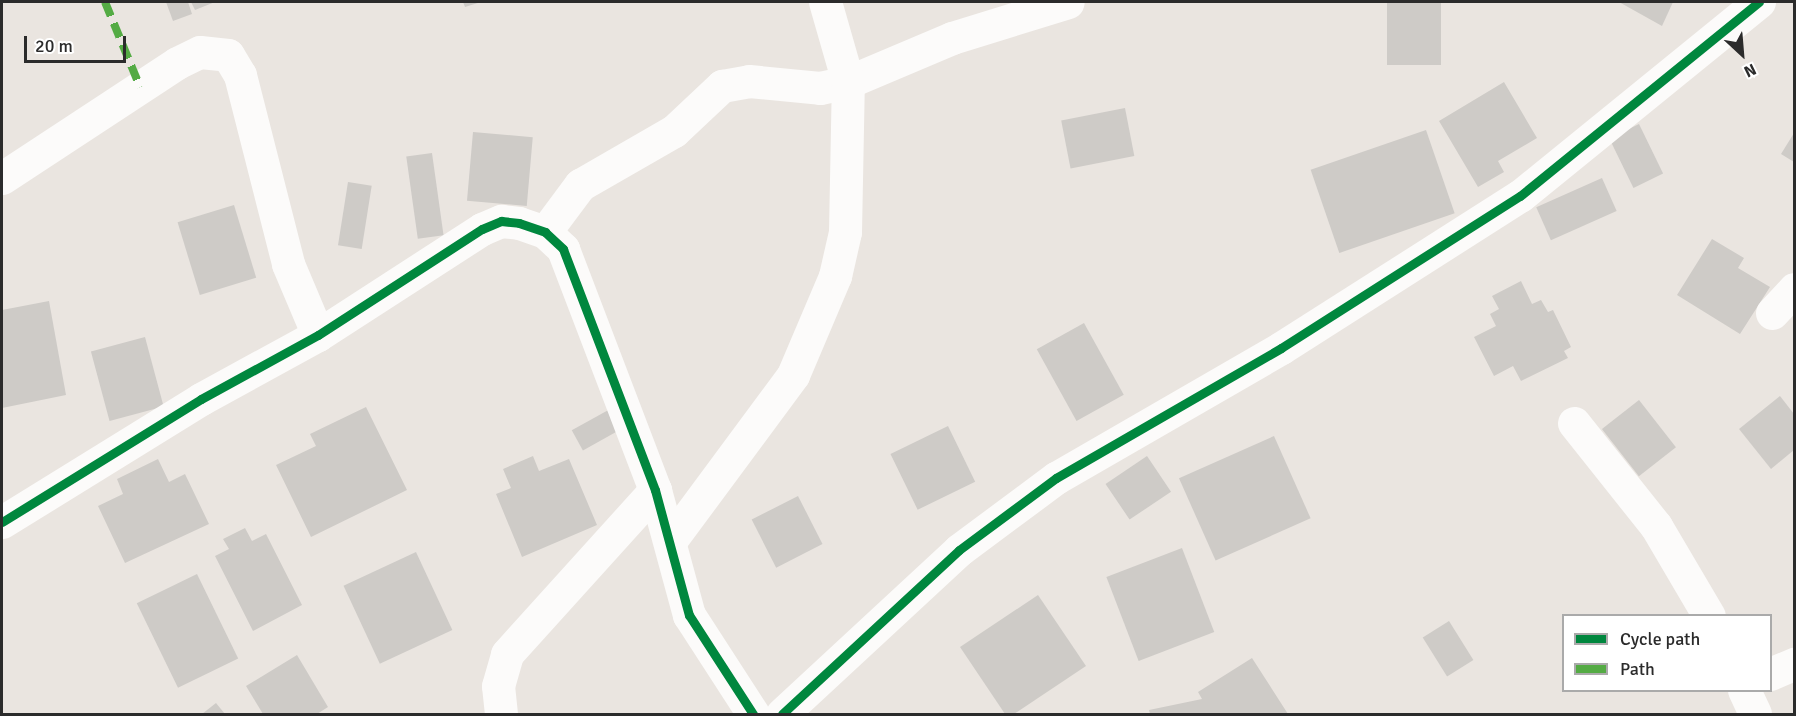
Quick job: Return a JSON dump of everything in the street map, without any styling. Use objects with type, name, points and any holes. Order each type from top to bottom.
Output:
[{"type":"street","points":[[671,540],[793,375],[836,276],[846,232],[848,82],[825,2]]},
{"type":"street","points":[[545,232],[580,185],[674,131],[722,86],[748,81],[820,88],[848,82],[952,38],[1068,2]]},
{"type":"street","points":[[782,714],[959,550],[1056,478],[1281,348],[1520,196],[1759,2]]},
{"type":"street","points":[[2,178],[177,63],[211,50],[228,55],[240,75],[288,264],[318,335]]},
{"type":"street","points":[[2,522],[201,399],[318,335],[482,229],[501,221],[545,232],[562,249],[655,490],[698,636],[753,714]]},
{"type":"street","points":[[1772,313],[1794,289]]},
{"type":"street","points":[[1574,423],[1656,526],[1708,614]]},
{"type":"street","points":[[501,714],[498,686],[507,654],[655,490]]},
{"type":"street","points":[[1772,673],[1794,664]]},
{"type":"street","points":[[1745,692],[1755,714]]},
{"type":"building","points":[[166,2],[188,2],[192,14],[173,21]]},
{"type":"building","points":[[191,2],[215,2],[195,10]]},
{"type":"building","points":[[463,2],[481,2],[465,7]]},
{"type":"building","points":[[1387,2],[1441,2],[1441,65],[1387,65]]},
{"type":"building","points":[[1619,2],[1673,2],[1662,26]]},
{"type":"building","points":[[1504,82],[1537,138],[1498,161],[1504,172],[1478,187],[1439,121]]},
{"type":"building","points":[[1125,108],[1134,156],[1071,169],[1061,120]]},
{"type":"building","points":[[1639,124],[1663,173],[1633,188],[1609,138]]},
{"type":"building","points":[[1426,130],[1455,213],[1339,253],[1311,170]]},
{"type":"building","points":[[473,132],[533,137],[527,206],[467,201]]},
{"type":"building","points":[[1794,133],[1794,162],[1781,154]]},
{"type":"building","points":[[432,153],[444,235],[418,239],[406,157]]},
{"type":"building","points":[[1602,178],[1617,211],[1551,240],[1536,207]]},
{"type":"building","points":[[348,182],[372,186],[362,249],[338,245]]},
{"type":"building","points":[[234,205],[256,278],[200,295],[178,222]]},
{"type":"building","points":[[1712,239],[1744,258],[1738,268],[1770,287],[1740,334],[1677,295]]},
{"type":"building","points":[[1521,281],[1532,304],[1541,300],[1548,312],[1553,310],[1571,347],[1564,351],[1568,358],[1521,381],[1513,366],[1494,376],[1474,337],[1496,326],[1490,314],[1499,309],[1492,296]]},
{"type":"building","points":[[49,301],[66,395],[2,408],[2,310]]},
{"type":"building","points":[[1084,323],[1124,395],[1077,421],[1037,349]]},
{"type":"building","points":[[145,337],[164,407],[110,421],[91,351]]},
{"type":"building","points":[[1780,396],[1794,414],[1794,450],[1771,469],[1739,429]]},
{"type":"building","points":[[1639,400],[1676,447],[1639,476],[1602,429]]},
{"type":"building","points":[[366,407],[407,490],[311,537],[276,465],[316,446],[310,434]]},
{"type":"building","points":[[612,408],[623,428],[583,450],[572,430]]},
{"type":"building","points":[[948,426],[975,482],[918,510],[890,454]]},
{"type":"building","points":[[1274,436],[1311,518],[1216,561],[1179,478]]},
{"type":"building","points":[[533,456],[539,471],[569,459],[597,525],[522,557],[496,494],[511,488],[503,469]]},
{"type":"building","points":[[1147,456],[1171,492],[1130,520],[1106,484]]},
{"type":"building","points":[[158,459],[169,482],[185,474],[209,524],[125,563],[98,506],[123,494],[117,479]]},
{"type":"building","points":[[798,496],[823,544],[776,568],[752,520]]},
{"type":"building","points":[[245,528],[252,541],[266,534],[302,605],[253,631],[215,556],[229,549],[223,539]]},
{"type":"building","points":[[1182,548],[1214,632],[1139,661],[1106,577]]},
{"type":"building","points":[[416,552],[452,630],[380,664],[343,586]]},
{"type":"building","points":[[197,574],[238,658],[178,688],[137,603]]},
{"type":"building","points":[[1038,595],[1086,666],[1014,714],[1005,714],[960,647]]},
{"type":"building","points":[[1449,621],[1473,660],[1447,676],[1423,637]]},
{"type":"building","points":[[297,655],[328,707],[317,714],[263,714],[246,686]]},
{"type":"building","points":[[1252,658],[1288,714],[1150,714],[1149,710],[1202,699],[1198,692]]},
{"type":"building","points":[[216,703],[225,714],[202,714]]},
{"type":"marked path","points":[[105,2],[140,87]]},
{"type":"cycle path","points":[[782,714],[959,550],[1056,478],[1281,348],[1520,196],[1759,2]]},
{"type":"cycle path","points":[[2,522],[201,399],[318,335],[482,229],[501,221],[519,223],[545,232],[563,249],[655,490],[689,615],[753,714]]}]
